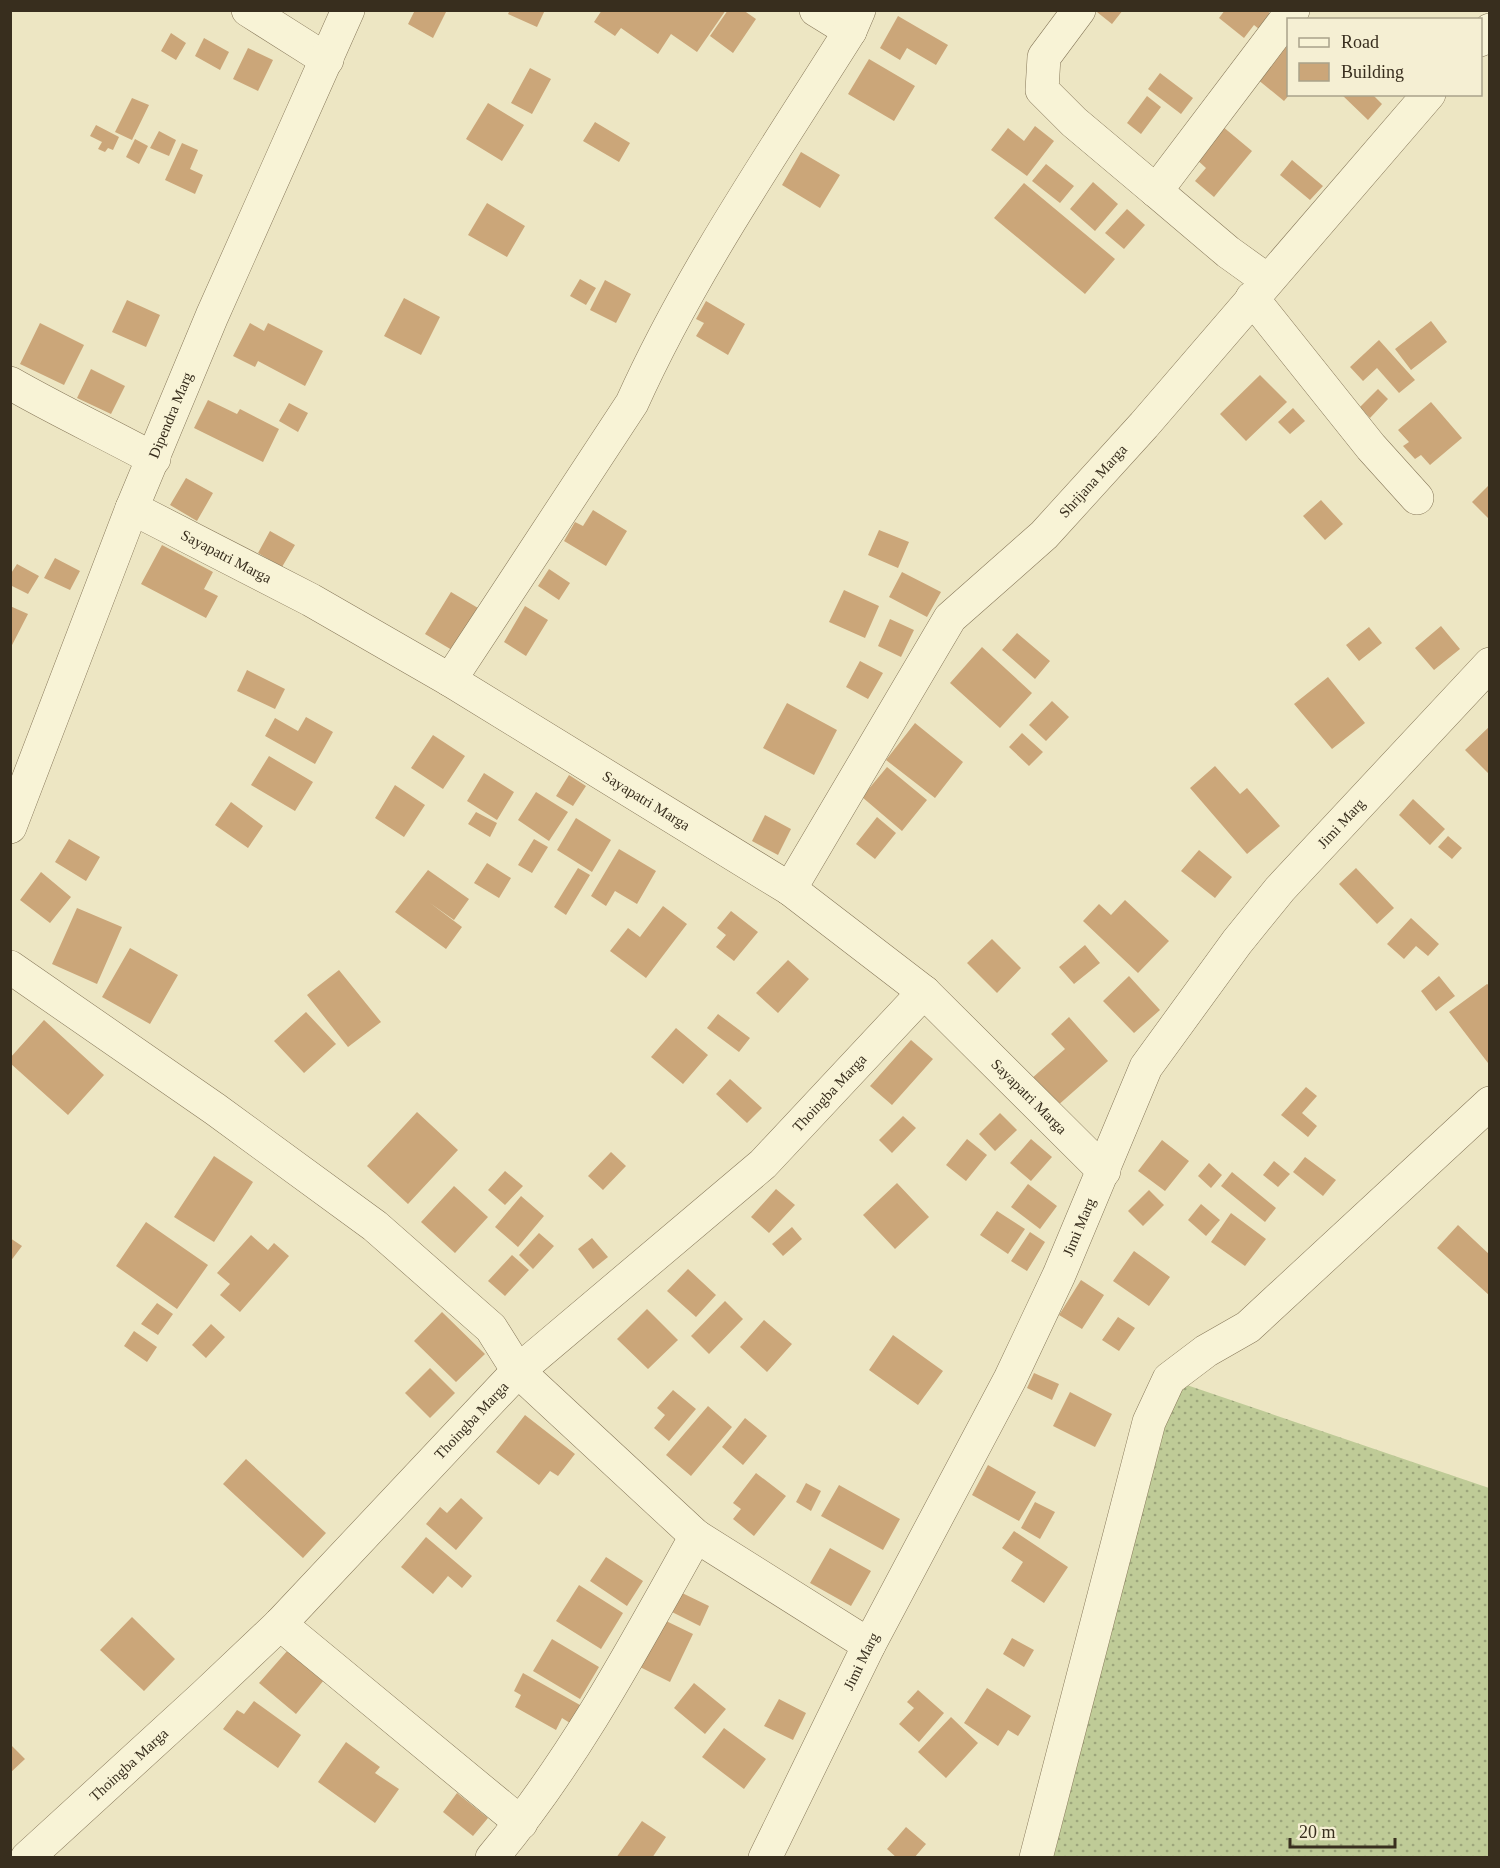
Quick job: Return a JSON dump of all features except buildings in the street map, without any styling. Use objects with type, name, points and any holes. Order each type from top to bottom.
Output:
[{"type":"street","points":[[248,10],[327,60]]},
{"type":"street","name":"Dipendra Marg","points":[[10,827],[132,508],[212,316],[348,10]]},
{"type":"street","points":[[450,680],[632,403],[651,361],[699,272],[855,21],[816,10]]},
{"type":"street","points":[[1079,10],[1044,57],[1042,90],[1074,122],[1228,252],[1260,289],[1371,447],[1417,498]]},
{"type":"street","points":[[1156,191],[1293,10]]},
{"type":"street","name":"Shrijana Marga","points":[[790,889],[950,618],[1044,534],[1144,425],[1427,96]]},
{"type":"street","points":[[10,383],[64,414],[154,459]]},
{"type":"street","name":"Sayapatri Marga","points":[[132,508],[311,600],[450,680],[790,889],[924,992],[1104,1171]]},
{"type":"street","name":"Jimi Marg","points":[[765,1857],[869,1645],[1010,1380],[1059,1275],[1146,1067],[1237,942],[1280,889],[1490,664]]},
{"type":"street","points":[[11,969],[215,1109],[375,1226],[491,1328],[518,1371],[696,1536],[869,1645]]},
{"type":"street","name":"Thoingba Marga","points":[[27,1857],[196,1704],[280,1624],[518,1371],[763,1164],[924,992]]},
{"type":"street","points":[[1036,1857],[1149,1422],[1169,1379],[1206,1351],[1248,1327],[1490,1103]]},
{"type":"street","points":[[492,1857],[521,1823],[604,1700],[696,1536]]},
{"type":"street","points":[[280,1624],[521,1823]]},
{"type":"green space","points":[[1169,1379],[1489,1488],[1489,1857],[1036,1858]]}]
